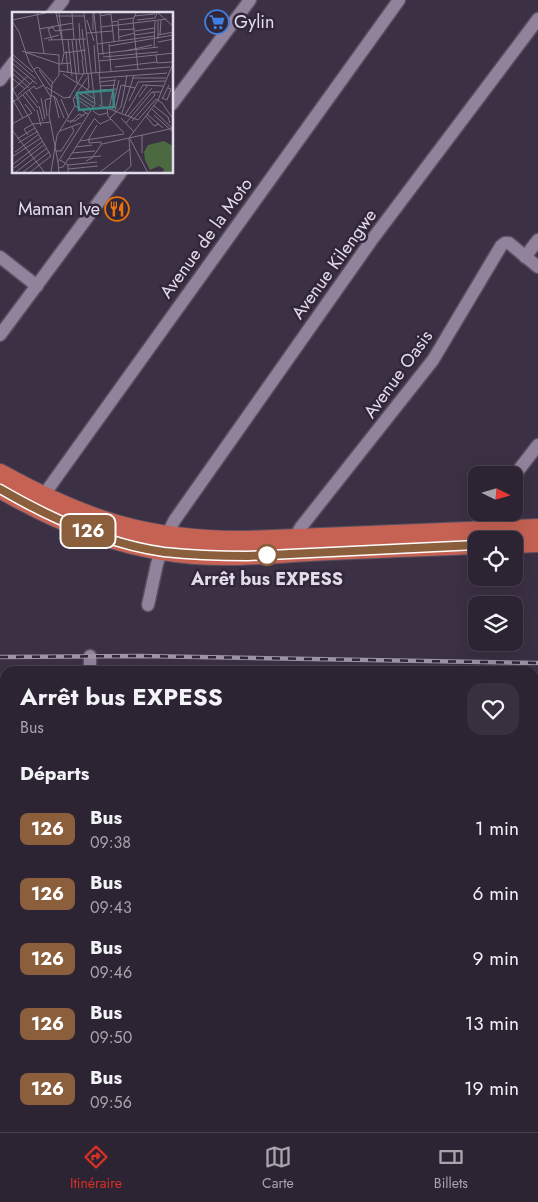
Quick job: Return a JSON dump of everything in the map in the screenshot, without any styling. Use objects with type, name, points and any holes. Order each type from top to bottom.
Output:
[{"type":"highway","points":[[0,473],[43,496],[106,522],[128,528],[164,544],[204,555],[294,539],[468,538]]},
{"type":"highway","points":[[0,489],[72,525],[104,537],[164,544]]},
{"type":"highway","points":[[519,531],[538,528]]},
{"type":"highway","points":[[248,548],[468,538]]},
{"type":"highway","points":[[523,544],[538,543]]},
{"type":"street","points":[[54,12],[63,0]]},
{"type":"street","points":[[174,101],[250,0]]},
{"type":"street","name":"Avenue de la Moto","points":[[43,496],[399,0]]},
{"type":"street","name":"Avenue Kilengwe","points":[[148,605],[157,564],[174,520],[366,249],[538,19]]},
{"type":"street","points":[[0,80],[12,65]]},
{"type":"street","points":[[0,335],[120,174]]},
{"type":"street","points":[[525,257],[538,240]]},
{"type":"street","name":"Avenue Oasis","points":[[294,539],[301,527],[433,360],[501,246],[508,243],[538,267]]},
{"type":"street","points":[[0,257],[37,286]]},
{"type":"street","points":[[522,466],[538,445]]},
{"type":"street","points":[[90,656],[90,666]]},
{"type":"railway","points":[[0,657],[140,656],[538,663]]},
{"type":"bus line","name":"126","points":[[0,489],[35,508],[104,537],[175,553],[248,556],[381,548],[468,545]]},
{"type":"place","name":"Gylin","points":[[217,22]]},
{"type":"place","name":"Maman Ive","points":[[117,209]]},
{"type":"place","name":"Arrêt bus EXPESS","points":[[267,555]]}]
